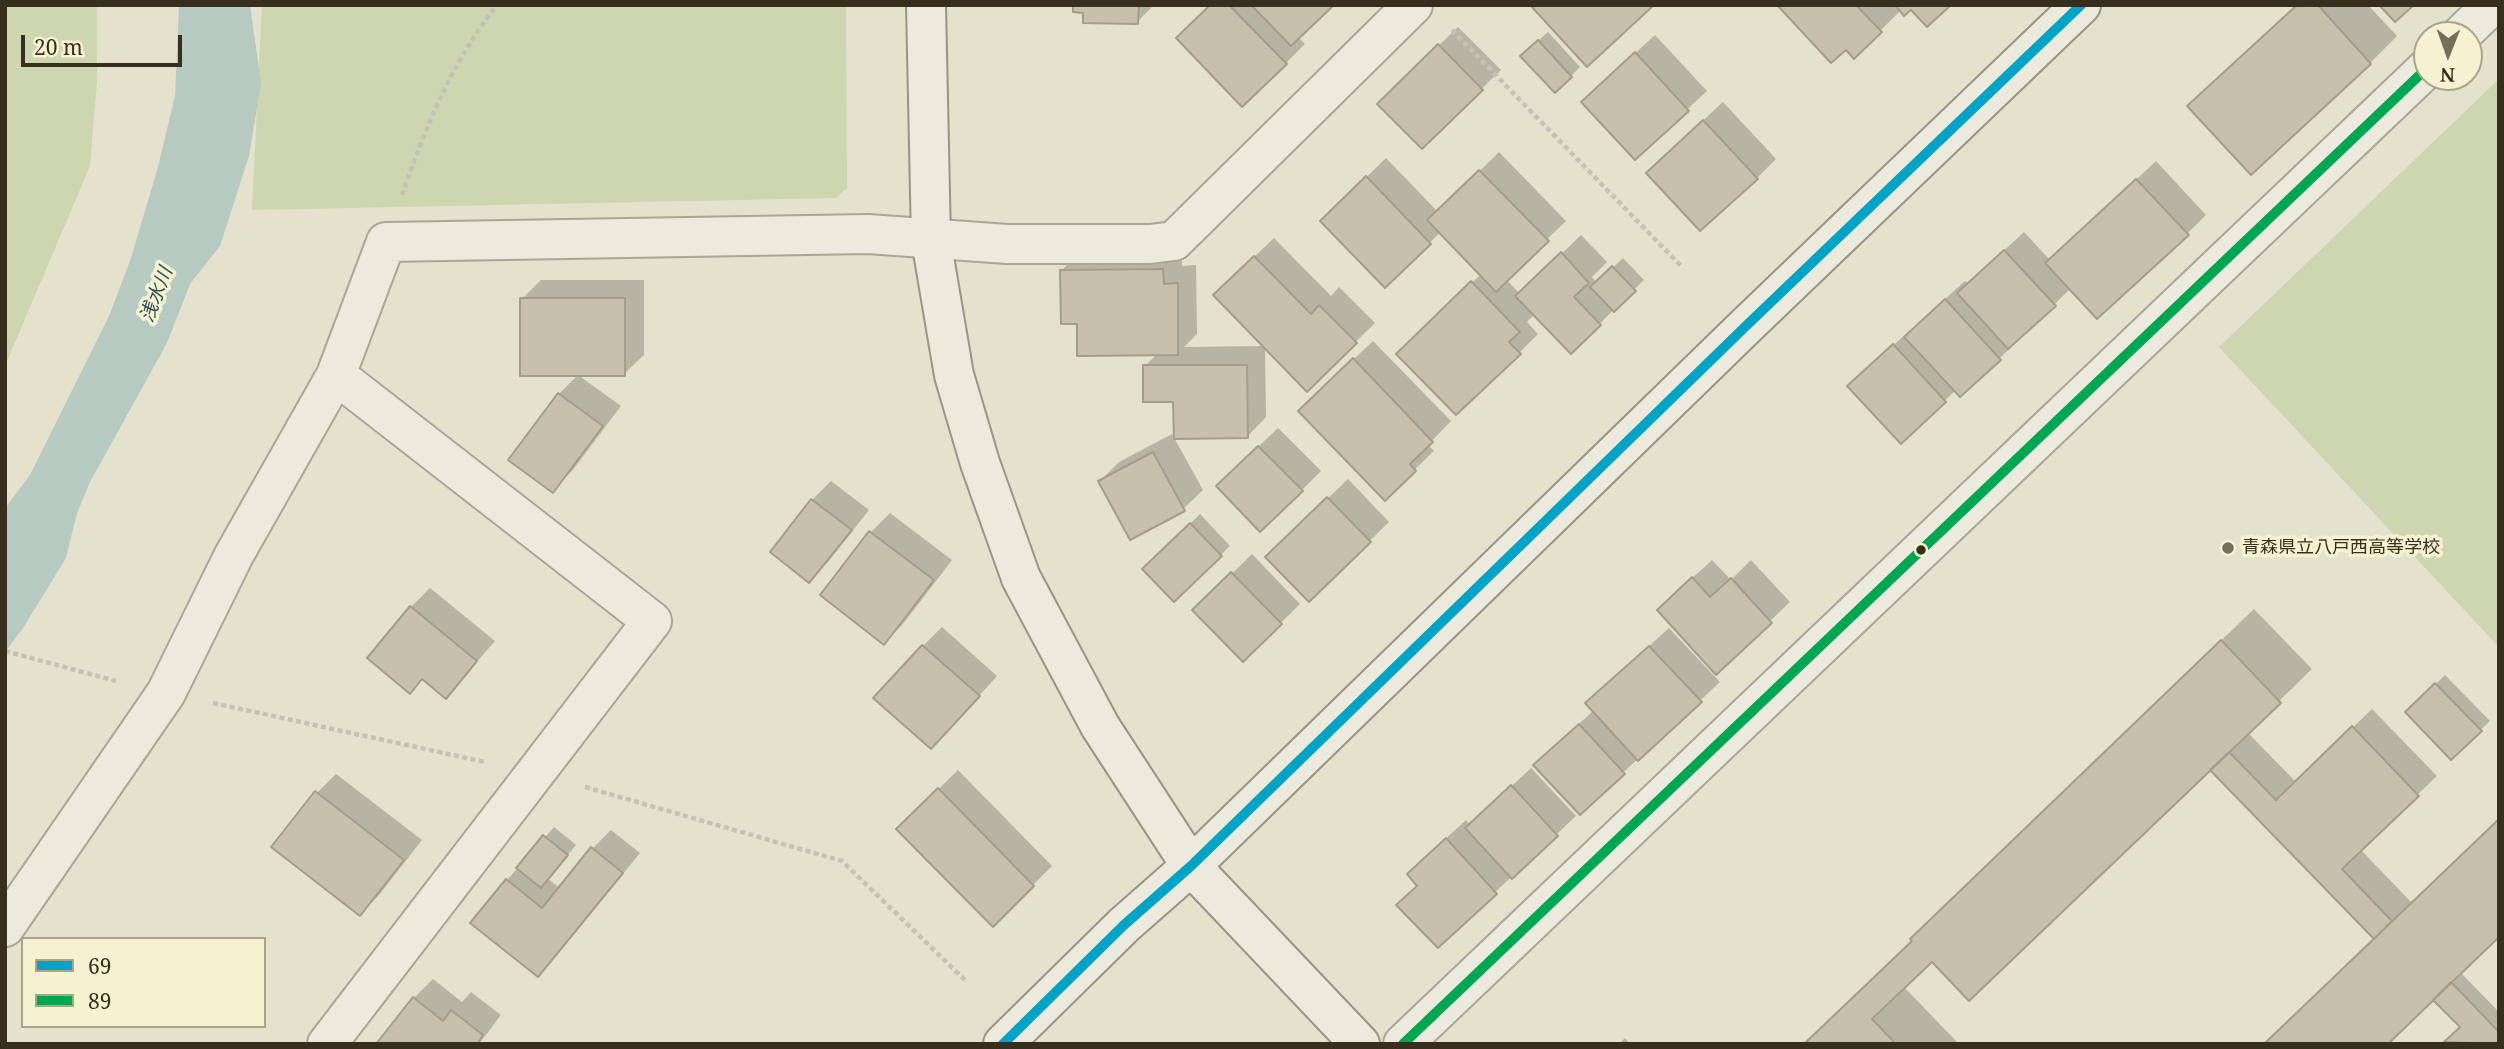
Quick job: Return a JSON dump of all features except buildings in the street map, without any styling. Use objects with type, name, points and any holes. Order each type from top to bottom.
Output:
[{"type":"street","points":[[926,5],[931,240],[954,375],[980,463],[1021,578],[1100,726],[1191,866],[1360,1044]]},
{"type":"street","points":[[5,927],[166,693],[234,555],[336,375],[386,242],[868,234],[931,240],[1033,244],[1150,244],[1174,241],[1413,5]]},
{"type":"street","points":[[1003,1044],[1125,925],[1191,866],[1747,325],[2081,5]]},
{"type":"street","points":[[2476,21],[2493,5]]},
{"type":"street","points":[[1403,1044],[2413,81]]},
{"type":"street","points":[[327,1044],[652,621],[336,375]]},
{"type":"path","points":[[386,242],[416,152],[451,76],[497,5]]},
{"type":"path","points":[[1447,25],[1683,268]]},
{"type":"path","points":[[5,651],[73,671]]},
{"type":"green space","points":[[5,5],[97,5],[97,82],[90,166],[5,366]]},
{"type":"green space","points":[[262,5],[846,5],[847,188],[836,198],[252,210]]},
{"type":"green space","points":[[2499,79],[2499,647],[2219,347]]},
{"type":"water","name":"浅水川","points":[[179,5],[250,5],[261,83],[249,156],[220,246],[190,284],[167,343],[90,482],[77,513],[66,558],[5,652],[5,508],[30,475],[110,314],[131,258],[158,167],[175,96]]},
{"type":"transit line","name":"69","points":[[1003,1044],[1124,925],[1191,866],[1747,325],[2081,5]]},
{"type":"transit line","name":"89","points":[[1403,1044],[2413,81]]},
{"type":"place","name":"青森県立八戸西高等学校","points":[[2228,548]]}]
